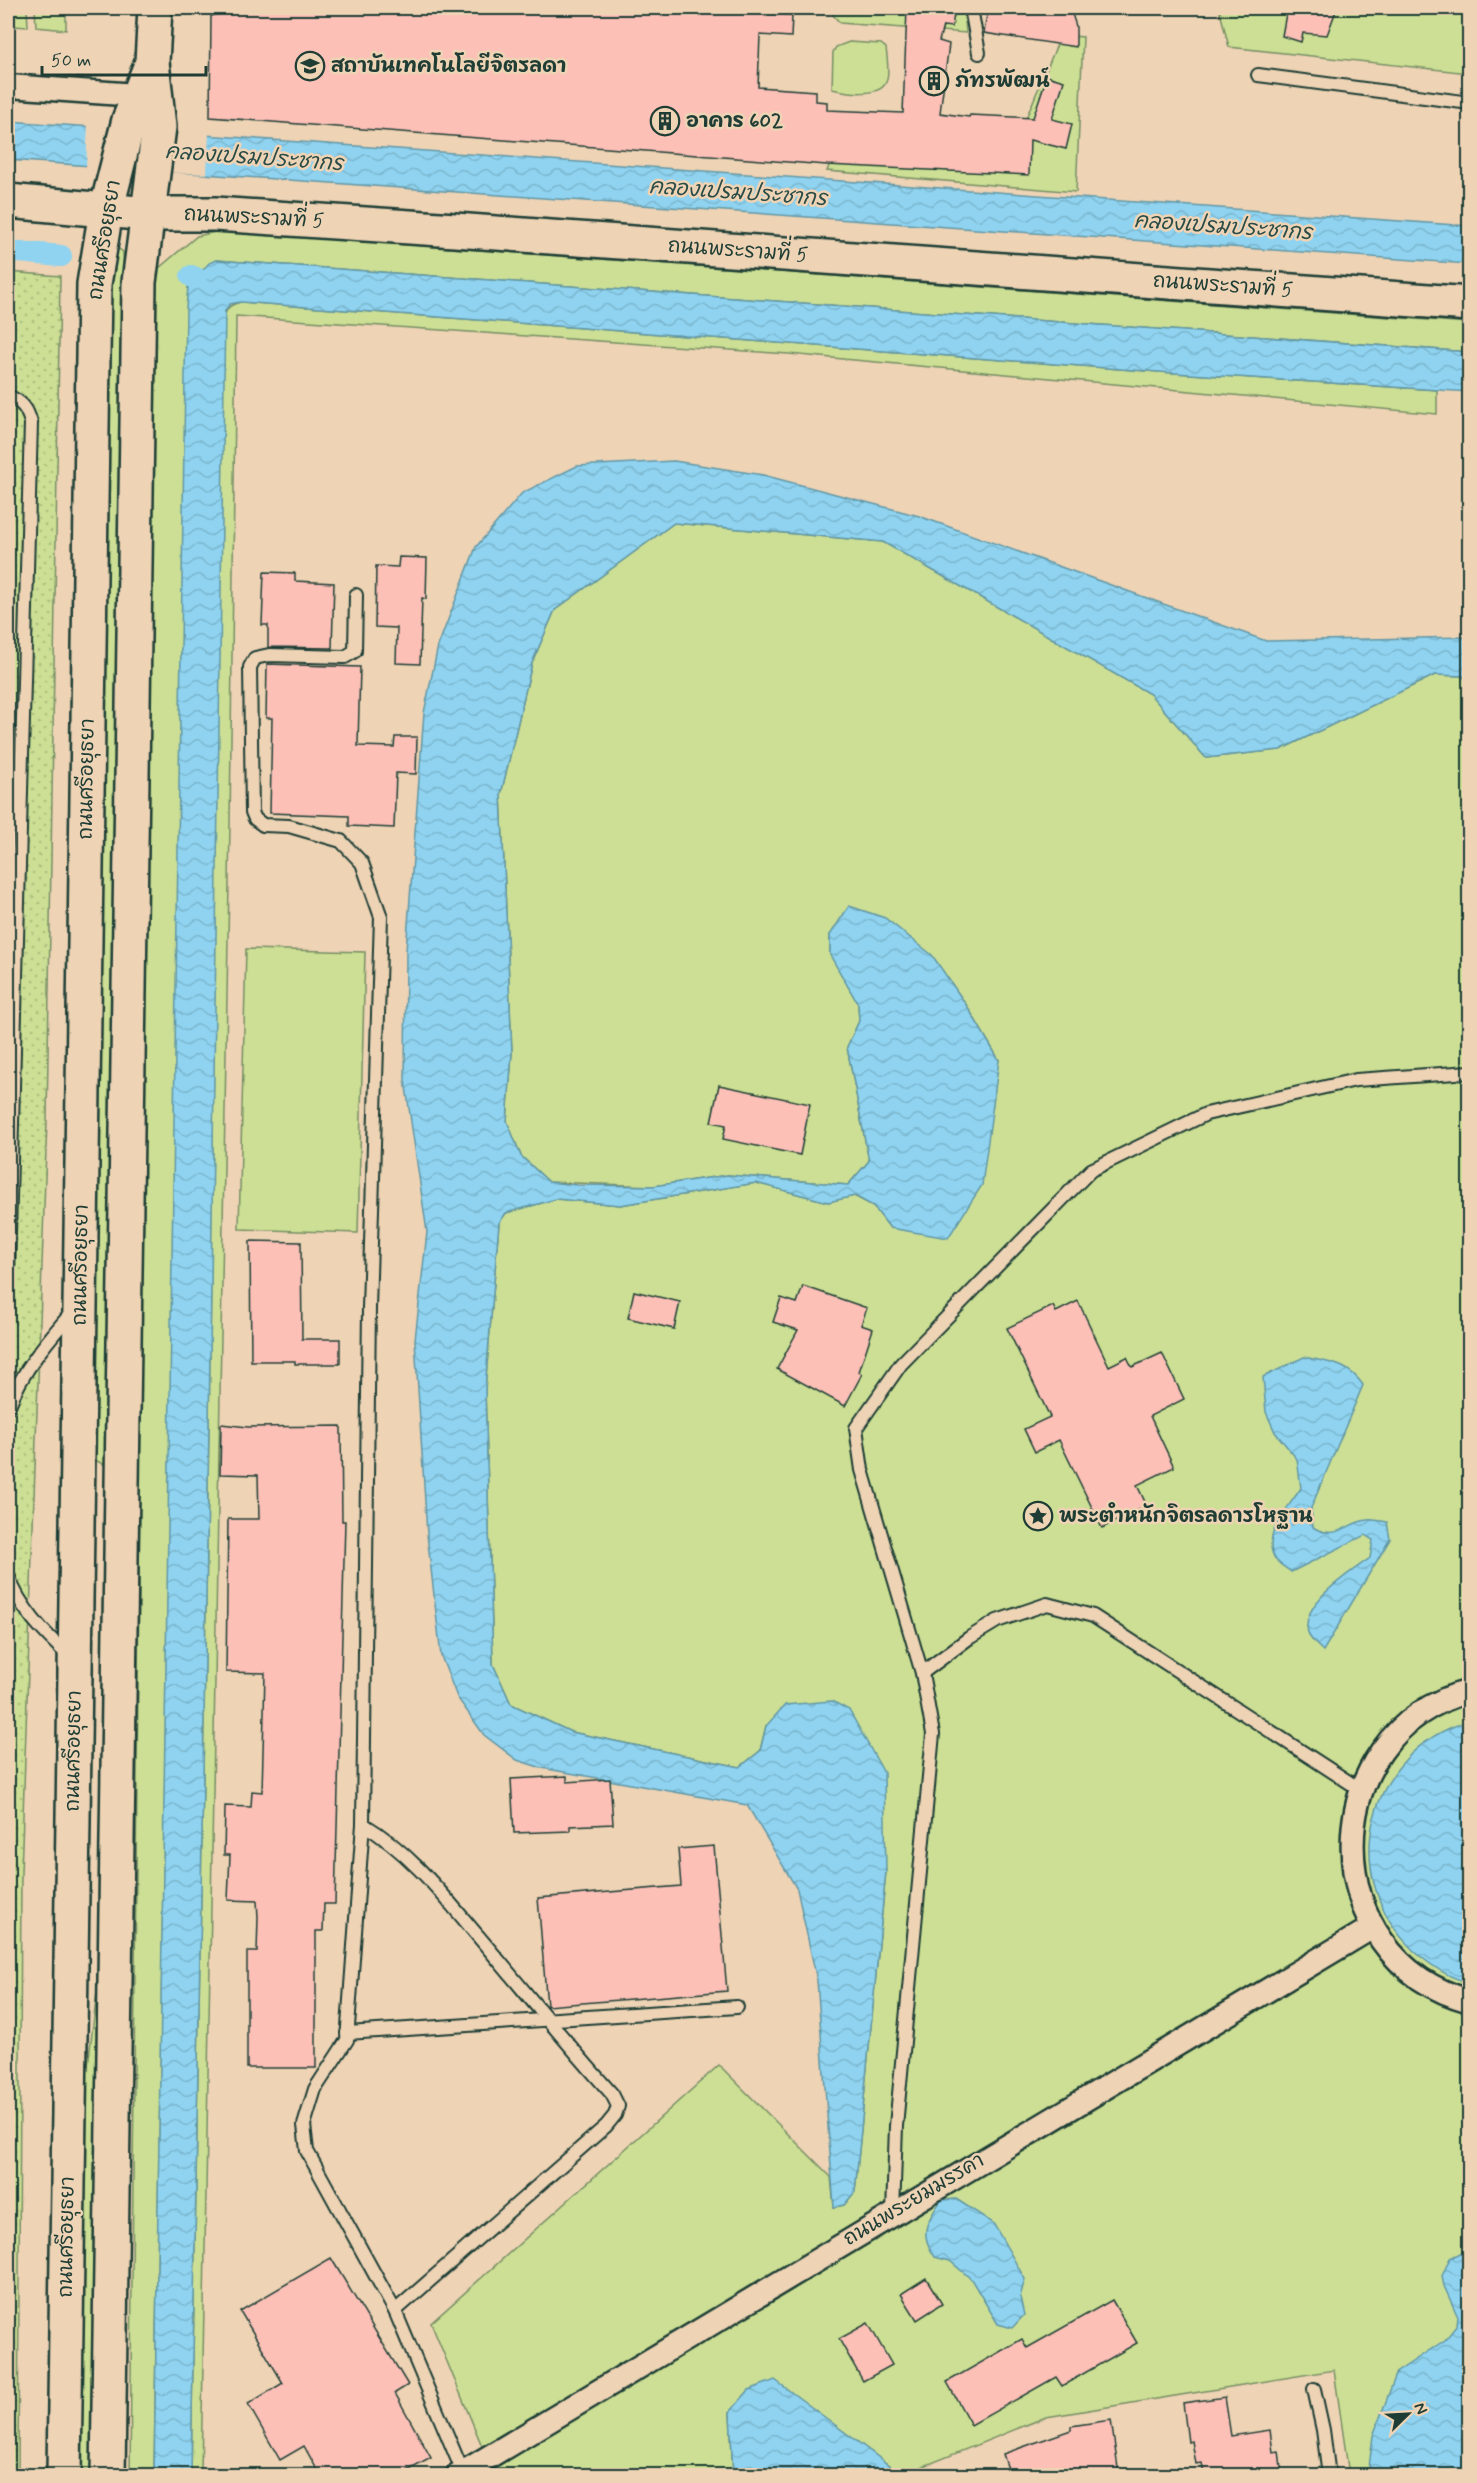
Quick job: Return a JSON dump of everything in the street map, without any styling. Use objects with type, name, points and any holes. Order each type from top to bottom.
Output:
[{"type":"main road","name":"ถนนศรีอยุธยา","points":[[108,2475],[139,282],[153,181],[146,110],[155,8]]},
{"type":"main road","name":"ถนนศรีอยุธยา","points":[[64,2475],[94,288],[110,195],[146,110]]},
{"type":"main road","name":"ถนนพระรามที่ 5","points":[[8,201],[110,195],[148,214],[215,214],[443,229],[1470,304]]},
{"type":"main road","points":[[77,1494],[122,1496]]},
{"type":"street","points":[[8,86],[146,110]]},
{"type":"street","points":[[1470,1691],[1431,1706],[1408,1722],[1389,1742],[1372,1765],[1360,1791],[1353,1818],[1351,1846],[1353,1874],[1361,1901],[1373,1927],[1389,1950],[1409,1970],[1432,1986],[1470,2001]]},
{"type":"street","name":"ถนนพระยมมรรคา","points":[[462,2474],[1373,1927]]},
{"type":"lane","points":[[972,8],[979,53]]},
{"type":"lane","points":[[1258,75],[1470,104]]},
{"type":"lane","points":[[8,396],[19,401],[27,409],[31,423],[8,1271]]},
{"type":"lane","points":[[356,595],[355,651],[345,657],[269,655],[255,658],[250,667],[252,812],[255,819],[263,825],[289,826],[341,841],[362,863],[381,917],[369,1308],[363,1824],[347,2040],[315,2089],[303,2125],[308,2151],[395,2311],[462,2474]]},
{"type":"lane","points":[[892,2214],[896,2126],[933,1734],[922,1673],[862,1470],[856,1428],[901,1365],[1091,1170],[1206,1114],[1356,1080],[1470,1072]]},
{"type":"lane","points":[[8,1408],[13,1394],[40,1350],[80,1303]]},
{"type":"lane","points":[[8,1575],[11,1587],[42,1631],[75,1661]]},
{"type":"lane","points":[[922,1673],[969,1638],[1007,1617],[1047,1604],[1093,1616],[1360,1791]]},
{"type":"lane","points":[[363,1824],[379,1833],[409,1859],[447,1899],[612,2094],[618,2106],[615,2115],[606,2126],[395,2311]]},
{"type":"lane","points":[[347,2033],[737,2007]]},
{"type":"lane","points":[[1314,2389],[1323,2430],[1329,2475]]},
{"type":"green space","points":[[8,8],[27,8],[28,27],[13,26],[8,20]]},
{"type":"green space","points":[[35,8],[66,8],[66,30],[36,27]]},
{"type":"green space","points":[[833,8],[964,8],[966,33],[840,23],[833,15]]},
{"type":"green space","points":[[1219,8],[1469,8],[1469,73],[1229,47]]},
{"type":"green space","points":[[1061,35],[1083,37],[1076,192],[827,171],[834,153],[1016,142]]},
{"type":"green space","points":[[849,42],[881,44],[886,48],[888,75],[882,87],[862,93],[832,89],[833,52],[836,47]]},
{"type":"green space","points":[[221,231],[1469,323],[1469,352],[216,260],[209,264],[188,287],[154,2475],[130,2476],[152,282],[159,268],[197,236]]},
{"type":"green space","points":[[119,249],[123,252],[126,331],[111,1458],[103,1464],[95,1460],[94,1454],[107,300],[114,252]]},
{"type":"green space","points":[[8,272],[60,276],[47,1120],[21,1874],[18,2476],[8,2475]]},
{"type":"green space","points":[[241,302],[1159,372],[1437,390],[1437,414],[789,354],[236,316],[230,825],[201,2475],[191,2476],[209,1426],[223,325],[228,309]]},
{"type":"green space","points":[[674,523],[883,542],[1150,694],[1206,758],[1280,750],[1435,675],[1463,676],[1470,685],[1469,2475],[1349,2475],[1334,2370],[1046,2417],[902,2475],[775,2381],[730,2412],[733,2475],[494,2475],[431,2323],[719,2065],[831,2177],[834,2207],[844,2205],[855,2191],[886,1871],[766,1726],[760,1751],[740,1767],[571,1732],[511,1704],[493,1664],[485,1389],[499,1223],[506,1213],[556,1199],[620,1205],[756,1183],[828,1202],[854,1196],[873,1206],[890,1228],[999,1060],[967,1006],[931,955],[830,935],[830,954],[858,1004],[859,1021],[847,1047],[869,1161],[848,1185],[728,1175],[653,1186],[549,1182],[521,1156],[507,1121],[512,1053],[501,794],[532,663],[555,610]]},
{"type":"green space","points":[[246,949],[365,952],[358,1233],[239,1229]]},
{"type":"green space","points":[[98,1984],[106,1985],[98,2475],[80,2476],[86,2082]]},
{"type":"water","name":"คลองเปรมประชากร","points":[[8,121],[1469,226],[1469,264],[8,160]]},
{"type":"water","points":[[216,260],[1469,352],[1470,392],[1159,372],[241,302],[230,304],[225,311],[191,2475],[154,2476],[186,308],[188,287],[209,263]]},
{"type":"water","points":[[674,461],[763,475],[919,516],[1266,641],[1469,637],[1469,685],[1463,676],[1435,675],[1280,750],[1206,758],[1150,694],[883,542],[674,523],[555,610],[532,663],[501,794],[512,1053],[507,1121],[521,1156],[549,1182],[577,1185],[653,1186],[728,1175],[848,1185],[869,1161],[847,1047],[859,1021],[858,1004],[830,955],[830,935],[849,906],[885,918],[932,955],[967,1006],[999,1060],[982,1185],[948,1238],[890,1228],[873,1206],[855,1196],[828,1202],[756,1183],[620,1205],[556,1199],[506,1213],[499,1223],[485,1389],[493,1664],[511,1704],[571,1732],[740,1767],[760,1751],[766,1726],[785,1705],[832,1701],[849,1710],[884,1773],[886,1871],[855,2192],[844,2205],[834,2207],[817,1980],[797,1889],[747,1805],[542,1768],[517,1760],[484,1735],[457,1697],[441,1656],[427,1534],[415,1340],[427,1232],[405,1080],[406,951],[424,713],[438,646],[476,547],[522,493],[577,466]]},
{"type":"water","points":[[1304,1357],[1329,1362],[1344,1368],[1357,1377],[1363,1385],[1311,1508],[1313,1527],[1328,1533],[1360,1521],[1377,1520],[1387,1522],[1390,1539],[1323,1651],[1310,1637],[1307,1626],[1309,1614],[1326,1592],[1370,1558],[1373,1540],[1365,1535],[1291,1572],[1276,1560],[1272,1551],[1271,1542],[1278,1522],[1301,1488],[1297,1459],[1275,1432],[1266,1412],[1263,1377]]},
{"type":"water","points":[[1470,1721],[1469,1982],[1447,1974],[1426,1961],[1414,1951],[1390,1921],[1375,1888],[1370,1853],[1374,1819],[1386,1787],[1406,1759],[1434,1736]]},
{"type":"water","points":[[956,2199],[993,2223],[1025,2279],[1020,2297],[1024,2315],[1012,2328],[998,2324],[971,2279],[950,2261],[935,2257],[930,2248],[926,2234],[928,2222],[941,2200]]},
{"type":"water","points":[[1469,2249],[1469,2475],[1368,2475],[1373,2436],[1397,2372],[1445,2340],[1457,2325],[1458,2317],[1442,2276],[1450,2258]]},
{"type":"water","points":[[775,2380],[902,2475],[733,2475],[730,2412],[749,2390]]},
{"type":"pier","points":[[88,123],[209,132],[207,174],[86,169]]},
{"type":"building","points":[[240,8],[359,8],[418,12],[418,8],[644,8],[792,15],[791,37],[760,35],[758,87],[816,91],[816,101],[827,102],[827,110],[903,113],[907,8],[955,8],[952,27],[943,26],[939,41],[949,44],[940,113],[969,117],[970,115],[1033,118],[1047,76],[1064,81],[1052,119],[1072,124],[1066,149],[1030,140],[1029,175],[827,165],[210,117],[211,16]]},
{"type":"building","points":[[988,8],[1070,8],[1076,26],[1076,47],[984,33]]},
{"type":"building","points":[[1287,8],[1337,8],[1327,35],[1303,33],[1301,42],[1282,36]]},
{"type":"building","points":[[399,557],[427,558],[426,599],[422,598],[420,664],[396,663],[397,628],[375,627],[376,566],[398,567]]},
{"type":"building","points":[[264,572],[295,573],[295,581],[334,583],[332,648],[268,647],[268,625],[262,625]]},
{"type":"building","points":[[267,664],[360,667],[358,746],[394,747],[395,737],[417,737],[416,774],[396,773],[394,828],[349,826],[349,816],[270,813],[272,718],[266,718]]},
{"type":"building","points":[[719,1085],[810,1104],[800,1155],[723,1139],[726,1125],[711,1122]]},
{"type":"building","points":[[250,1241],[301,1242],[302,1339],[340,1339],[340,1364],[251,1361]]},
{"type":"building","points":[[803,1286],[867,1308],[861,1325],[873,1329],[859,1372],[862,1374],[845,1406],[777,1369],[798,1330],[773,1322],[781,1298],[797,1303]]},
{"type":"building","points":[[634,1291],[680,1302],[674,1329],[628,1318]]},
{"type":"building","points":[[1078,1301],[1109,1366],[1127,1357],[1132,1367],[1162,1353],[1184,1399],[1150,1416],[1174,1467],[1137,1485],[1147,1506],[1102,1528],[1059,1440],[1035,1452],[1024,1429],[1050,1417],[1007,1328],[1053,1306],[1056,1312]]},
{"type":"building","points":[[221,1424],[248,1427],[341,1426],[342,1521],[345,1521],[335,1904],[324,1904],[323,1931],[316,1931],[316,2068],[247,2068],[247,1952],[257,1952],[257,1901],[228,1900],[230,1855],[224,1855],[225,1806],[251,1807],[252,1791],[262,1792],[265,1673],[226,1672],[228,1519],[259,1519],[258,1475],[220,1474]]},
{"type":"building","points":[[567,1776],[567,1782],[610,1779],[613,1824],[570,1826],[570,1831],[514,1833],[511,1779]]},
{"type":"building","points":[[714,1846],[727,1991],[547,2006],[538,1898],[681,1886],[678,1849]]},
{"type":"building","points":[[331,2258],[408,2385],[395,2393],[431,2458],[400,2475],[320,2475],[304,2446],[280,2460],[248,2404],[283,2383],[240,2311]]},
{"type":"building","points":[[926,2278],[942,2304],[917,2320],[901,2294]]},
{"type":"building","points":[[1112,2300],[1137,2343],[1062,2386],[1056,2377],[971,2425],[947,2382],[1022,2339],[1027,2348]]},
{"type":"building","points":[[868,2323],[892,2365],[863,2381],[839,2339]]},
{"type":"building","points":[[1225,2397],[1231,2436],[1270,2430],[1273,2452],[1279,2451],[1282,2475],[1204,2475],[1202,2463],[1196,2464],[1192,2441],[1188,2442],[1183,2403]]},
{"type":"building","points":[[1111,2420],[1119,2475],[1010,2475],[1003,2454],[1071,2430],[1071,2426]]},
{"type":"waterway","points":[[8,251],[61,256]]},
{"type":"waterway","points":[[191,276],[196,278]]},
{"type":"place","name":"สถาบันเทคโนโลยีจิตรลดา","points":[[310,66]]},
{"type":"place","name":"ภัทรพัฒน์","points":[[934,81]]},
{"type":"place","name":"อาคาร 602","points":[[665,121]]},
{"type":"place","name":"พระตำหนักจิตรลดารโหฐาน","points":[[1038,1516]]}]
